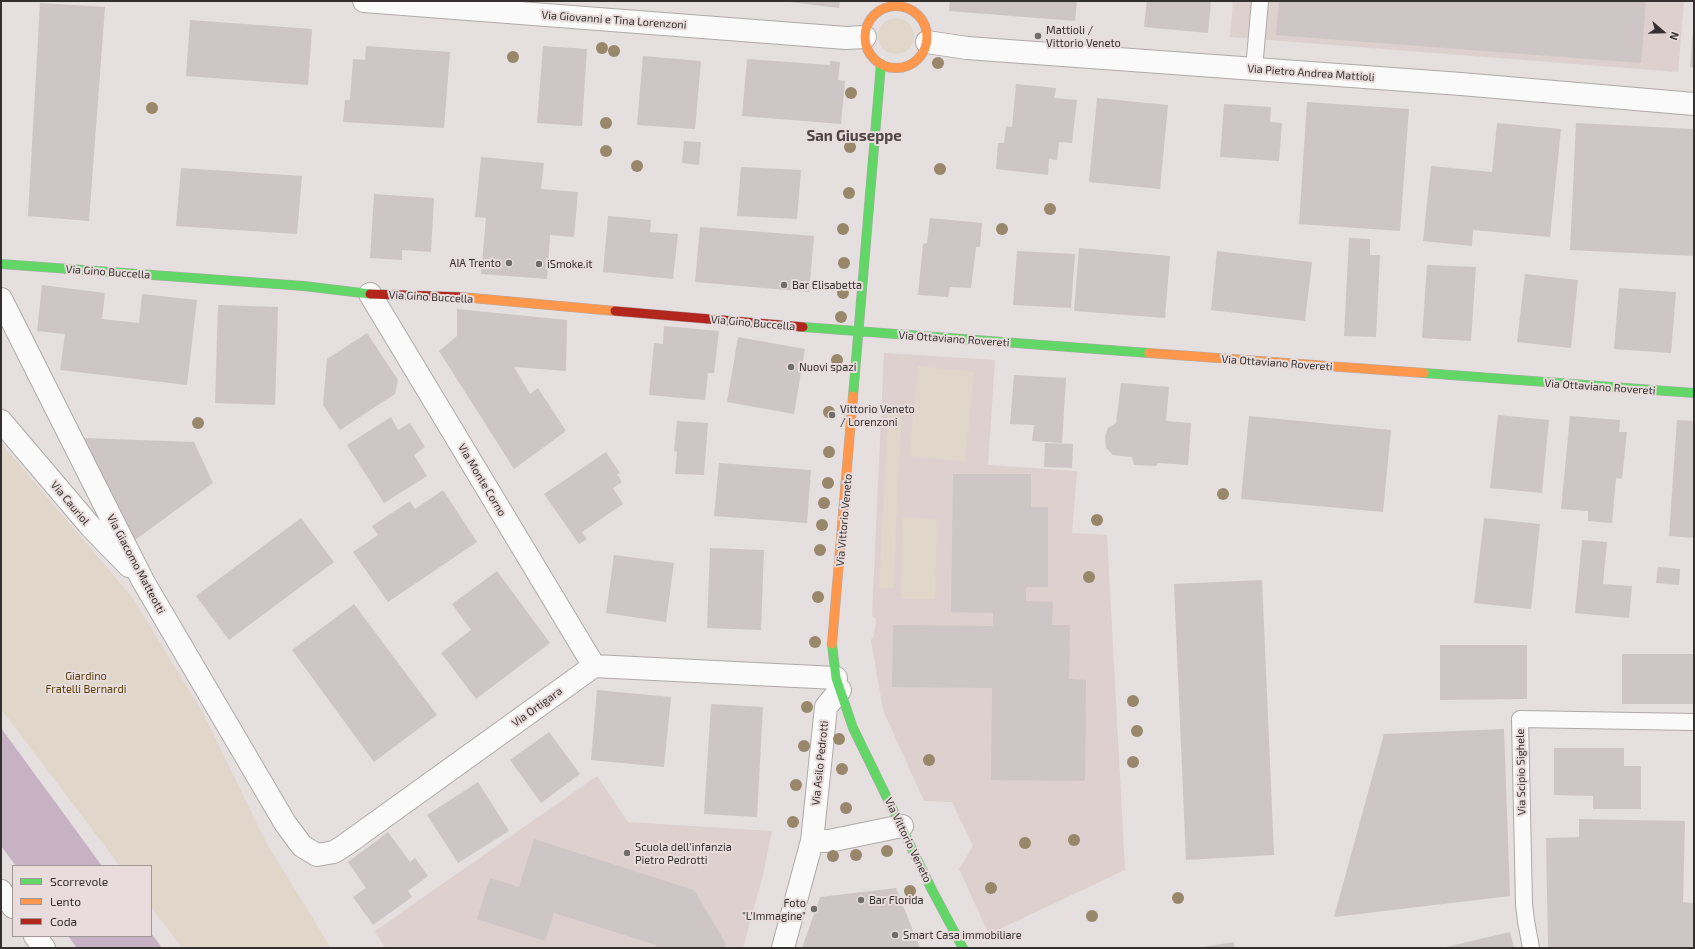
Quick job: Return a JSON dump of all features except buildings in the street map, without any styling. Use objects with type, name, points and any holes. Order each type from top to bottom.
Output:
[{"type":"street","name":"Via Giovanni e Tina Lorenzoni","points":[[364,1],[846,38],[865,37]]},
{"type":"street","points":[[898,3],[918,13],[924,22],[927,32],[927,42],[924,52],[918,60],[910,65],[900,68],[881,64],[873,58],[867,48],[865,37],[866,27],[878,10],[898,3]]},
{"type":"street","name":"Via Pietro Andrea Mattioli","points":[[927,42],[967,48],[1694,104]]},
{"type":"street","name":"Via Vittorio Veneto","points":[[881,64],[860,332],[832,647],[838,684],[853,728],[932,890],[963,948]]},
{"type":"street","name":"Via Gino Buccella","points":[[1,264],[304,286],[370,294],[445,296],[860,332]]},
{"type":"street","name":"Via Monte Corno","points":[[370,294],[594,666]]},
{"type":"street","name":"Via Giacomo Matteotti","points":[[1,299],[143,581],[284,823]]},
{"type":"street","name":"Via Ottaviano Rovereti","points":[[860,332],[1694,394]]},
{"type":"street","name":"Via Cauriol","points":[[1,420],[91,528],[143,581]]},
{"type":"street","points":[[594,666],[838,684]]},
{"type":"street","name":"Via Ortigara","points":[[284,823],[302,846],[317,855],[334,852],[594,666]]},
{"type":"street","name":"Via Asilo Pedrotti","points":[[783,948],[812,841],[826,707],[838,684]]},
{"type":"street","points":[[812,841],[829,841],[902,826]]},
{"type":"street","points":[[1,891],[12,906]]},
{"type":"street","points":[[36,937],[44,948]]},
{"type":"lane","points":[[1254,69],[1260,1]]},
{"type":"lane","name":"Via Scipio Sighele","points":[[1532,948],[1524,904],[1520,719],[1694,722]]},
{"type":"shaded area","points":[[1233,1],[1684,1],[1678,72],[1230,37]]},
{"type":"shaded area","points":[[884,353],[995,360],[988,465],[1077,471],[1072,533],[1107,535],[1125,870],[989,934],[959,869],[973,846],[952,802],[924,801],[883,710],[871,640],[874,636],[876,619],[872,616]]},
{"type":"shaded area","points":[[1,728],[101,865],[15,865],[1,846]]},
{"type":"shaded area","name":"Scuola dell'infanzia Pietro Pedrotti","points":[[597,776],[628,822],[772,831],[763,875],[743,948],[385,948],[375,931]]},
{"type":"shaded area","points":[[152,934],[162,948],[77,948],[69,937],[152,937]]},
{"type":"green space","points":[[900,18],[909,23],[913,29],[913,43],[909,49],[900,54],[892,54],[883,49],[879,43],[878,32],[883,23],[889,19]]},
{"type":"green space","points":[[918,366],[974,372],[965,462],[909,456]]},
{"type":"green space","points":[[888,411],[902,412],[893,588],[879,588]]},
{"type":"green space","name":"Giardino Fratelli Bernardi","points":[[1,443],[132,597],[203,713],[267,844],[331,948],[182,948],[152,908],[152,865],[119,865],[1,709]]},
{"type":"green space","points":[[902,518],[937,519],[935,599],[901,599]]},
{"type":"traffic: fast","points":[[853,396],[881,64]]},
{"type":"traffic: fast","points":[[1,264],[304,286],[370,294]]},
{"type":"traffic: fast","points":[[803,327],[1149,353]]},
{"type":"traffic: fast","points":[[1424,373],[1694,393]]},
{"type":"traffic: fast","points":[[832,644],[836,678],[853,728],[932,890],[963,948]]},
{"type":"traffic: slow","points":[[890,6],[902,6],[918,15],[925,25],[927,37],[925,49],[918,59],[902,68],[890,68],[879,63],[870,54],[865,43],[865,31],[870,20],[879,11],[890,6]]},
{"type":"traffic: slow","points":[[461,297],[615,311]]},
{"type":"traffic: slow","points":[[1149,353],[1424,373]]},
{"type":"traffic: slow","points":[[832,644],[853,396]]},
{"type":"traffic: jam","points":[[370,294],[461,297]]},
{"type":"traffic: jam","points":[[615,311],[803,327]]},
{"type":"place","name":"Mattioli / Vittorio Veneto","points":[[1038,36]]},
{"type":"place","name":"AIA Trento","points":[[509,263]]},
{"type":"place","name":"iSmoke.it","points":[[539,264]]},
{"type":"place","name":"Bar Elisabetta","points":[[784,285]]},
{"type":"place","name":"Nuovi spazi","points":[[791,367]]},
{"type":"place","name":"Vittorio Veneto / Lorenzoni","points":[[832,415]]},
{"type":"place","name":"Scuola dell'infanzia Pietro Pedrotti","points":[[627,853]]},
{"type":"place","name":"Bar Florida","points":[[861,900]]},
{"type":"place","name":"Foto \"L'Immagine\"","points":[[814,909]]},
{"type":"place","name":"Smart Casa immobiliare","points":[[895,935]]},
{"type":"district","name":"San Giuseppe","points":[[854,136]]}]
